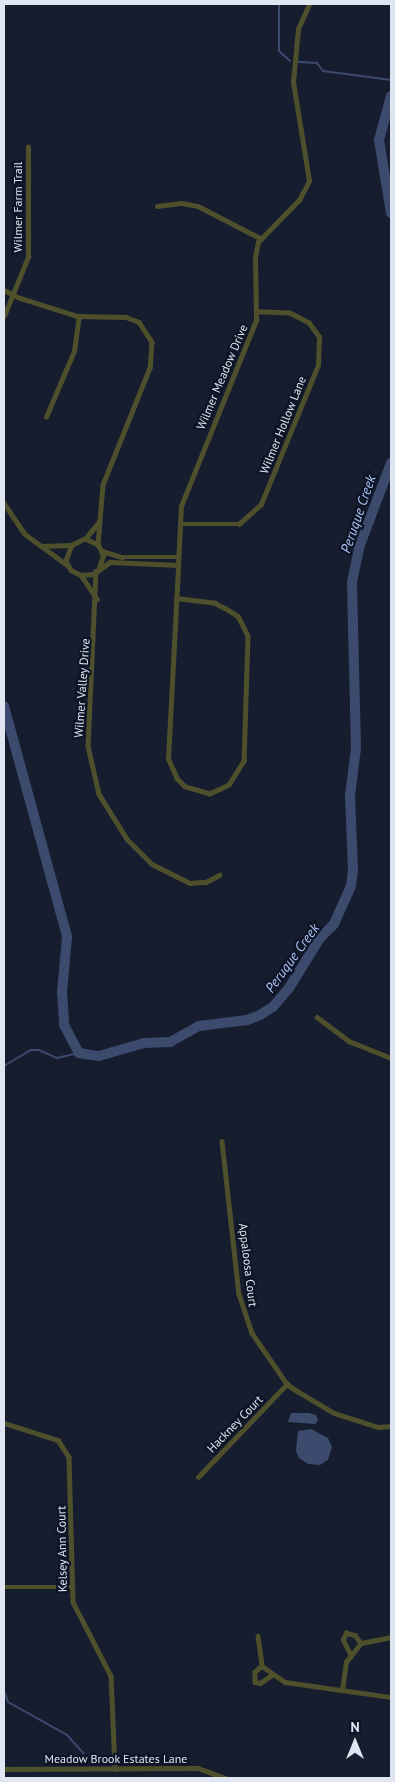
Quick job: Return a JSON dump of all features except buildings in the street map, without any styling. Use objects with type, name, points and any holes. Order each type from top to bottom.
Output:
[{"type":"street","points":[[157,206],[182,203],[198,206],[233,221],[260,238],[299,200],[309,181],[293,82],[298,28],[309,4]]},
{"type":"street","name":"Wilmer Farm Trail","points":[[4,316],[29,248],[28,146]]},
{"type":"street","name":"Wilmer Meadow Drive","points":[[176,598],[215,602],[238,616],[248,636],[244,762],[229,785],[210,794],[186,787],[177,779],[168,759],[178,557],[185,494],[250,340],[257,312],[255,257],[260,238]]},
{"type":"street","points":[[4,290],[79,316],[126,316],[139,322],[152,342],[154,355],[103,485],[98,545]]},
{"type":"street","name":"Wilmer Hollow Lane","points":[[181,524],[239,524],[261,504],[318,365],[319,337],[309,323],[289,314],[257,312]]},
{"type":"street","points":[[46,418],[74,351],[79,316]]},
{"type":"street","points":[[4,503],[17,526],[39,546],[81,576],[97,600]]},
{"type":"street","points":[[39,546],[72,545],[84,539],[100,521]]},
{"type":"street","points":[[84,539],[98,545],[102,551],[102,561],[97,571]]},
{"type":"street","points":[[68,566],[66,555],[72,545]]},
{"type":"street","points":[[102,551],[122,557],[178,557]]},
{"type":"street","points":[[81,576],[97,571],[110,562],[178,565]]},
{"type":"street","name":"Wilmer Valley Drive","points":[[97,571],[88,746],[99,794],[126,839],[152,864],[190,884],[206,882],[219,875]]},
{"type":"street","points":[[317,1017],[349,1041],[391,1058]]},
{"type":"street","name":"Appaloosa Court","points":[[222,1141],[239,1294],[252,1334],[287,1384],[334,1413],[378,1427],[391,1426]]},
{"type":"street","name":"Hackney Court","points":[[198,1477],[287,1384]]},
{"type":"street","name":"Kelsey Ann Court","points":[[4,1423],[58,1440],[69,1457],[71,1587],[79,1620],[111,1676],[115,1769]]},
{"type":"street","points":[[4,1587],[71,1587]]},
{"type":"street","points":[[351,1656],[343,1640],[346,1633],[355,1635],[361,1643]]},
{"type":"street","points":[[258,1636],[262,1666],[284,1682],[391,1697]]},
{"type":"street","points":[[342,1690],[346,1662],[361,1643],[391,1637]]},
{"type":"street","points":[[262,1666],[255,1672],[255,1682],[260,1684],[272,1675]]},
{"type":"street","name":"Meadow Brook Estates Lane","points":[[4,1769],[198,1768],[225,1778]]},
{"type":"water","points":[[291,1413],[309,1413],[316,1415],[318,1420],[315,1424],[288,1422]]},
{"type":"water","points":[[311,1429],[328,1438],[332,1447],[328,1460],[320,1465],[308,1464],[299,1458],[296,1451],[298,1431]]},
{"type":"waterway","points":[[279,4],[279,51],[290,61]]},
{"type":"waterway","points":[[299,62],[317,63],[323,71],[391,80]]},
{"type":"waterway","name":"Peruque Creek","points":[[391,96],[379,140],[391,213]]},
{"type":"waterway","name":"Peruque Creek","points":[[4,706],[67,937],[62,993],[64,1025],[79,1053],[99,1056],[144,1043],[170,1042],[199,1026],[247,1020],[273,1007],[289,988],[320,938],[334,924],[351,886],[353,870],[350,796],[356,748],[352,582],[360,545],[391,463]]},
{"type":"waterway","points":[[4,1066],[31,1050],[39,1050],[57,1058],[79,1053]]},
{"type":"waterway","points":[[4,1691],[8,1702],[67,1735],[84,1754]]}]
